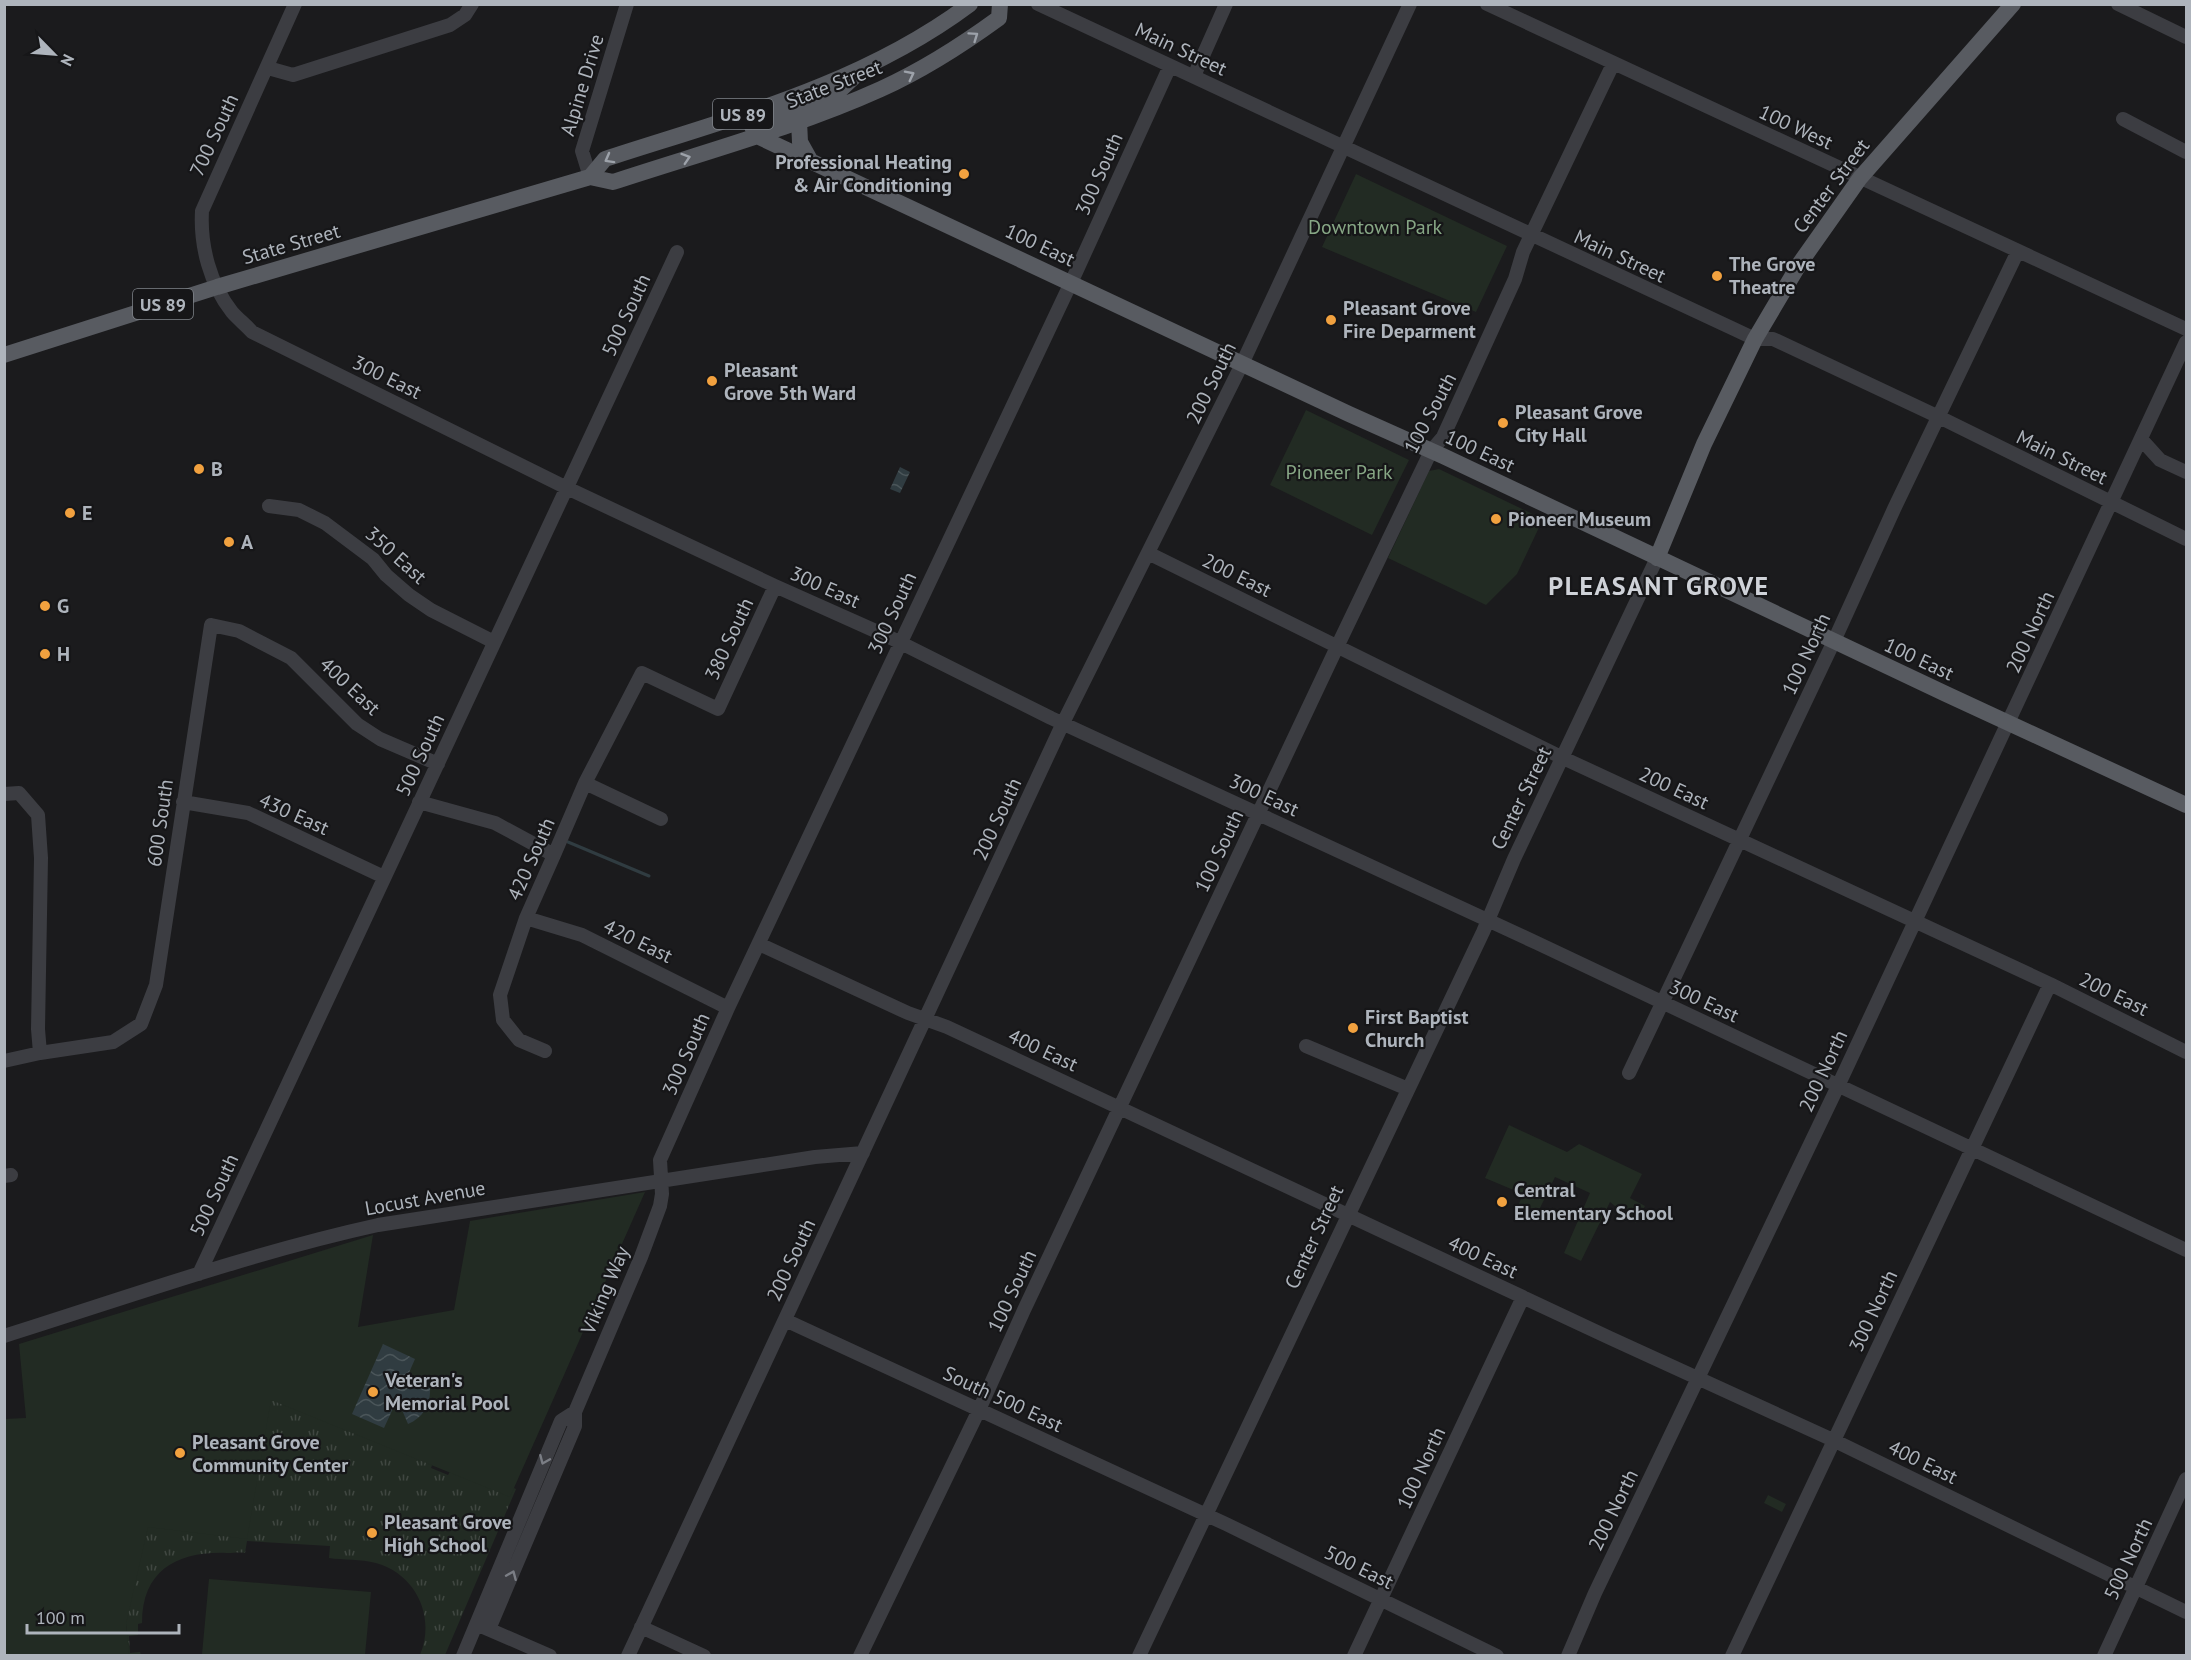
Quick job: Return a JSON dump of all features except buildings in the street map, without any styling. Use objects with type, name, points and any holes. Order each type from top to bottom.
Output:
[{"type":"main road","points":[[932,31],[939,21],[945,4]]},
{"type":"main road","name":"State Street","points":[[590,177],[605,159],[780,102],[861,70],[932,31],[970,4]]},
{"type":"main road","name":"State Street","points":[[4,355],[217,287],[590,177],[613,183],[717,148],[753,129],[799,121],[882,88],[937,60],[999,18],[1000,4]]},
{"type":"main road","name":"Center Street","points":[[1657,558],[1704,444],[1755,339],[1800,263],[1860,178],[2013,4]]},
{"type":"main road","points":[[631,150],[653,154],[753,129],[837,93],[861,70]]},
{"type":"main road","points":[[799,121],[800,142],[810,160]]},
{"type":"main road","name":"100 East","points":[[753,129],[810,160],[1242,364],[2009,724],[2187,805]]},
{"type":"street","name":"700 South","points":[[217,287],[204,247],[201,229],[202,211],[296,4]]},
{"type":"street","points":[[268,68],[293,75],[450,25],[465,15],[472,4]]},
{"type":"street","name":"Alpine Drive","points":[[590,177],[582,152],[627,4]]},
{"type":"street","name":"Main Street","points":[[1038,4],[1530,236],[1755,339],[1773,339],[1939,417],[2187,539]]},
{"type":"street","points":[[1194,76],[1226,4]]},
{"type":"street","name":"200 South","points":[[628,1656],[1063,723],[1242,364],[1410,4]]},
{"type":"street","name":"100 West","points":[[1487,4],[2187,329]]},
{"type":"street","points":[[2118,4],[2187,37]]},
{"type":"street","name":"100 South","points":[[860,1656],[979,1410],[1119,1107],[1337,647],[1431,451],[1443,437],[1482,355],[1515,279],[1521,256],[1530,236],[1613,64]]},
{"type":"street","name":"300 South","points":[[661,1180],[660,1160],[729,1008],[1071,282],[1170,66]]},
{"type":"street","points":[[2123,119],[2187,152]]},
{"type":"street","name":"100 North","points":[[1629,1073],[2018,251]]},
{"type":"street","name":"500 South","points":[[199,1274],[677,252]]},
{"type":"street","name":"300 East","points":[[217,287],[232,312],[252,332],[567,488],[900,642],[1063,723],[2187,1250]]},
{"type":"street","name":"200 North","points":[[1568,1656],[1595,1593],[1838,1086],[2187,342]]},
{"type":"street","points":[[2141,439],[2160,460],[2187,472]]},
{"type":"street","name":"350 East","points":[[269,506],[299,510],[325,523],[373,559],[386,575],[409,596],[431,610],[494,642]]},
{"type":"street","name":"200 East","points":[[1148,553],[1563,758],[2050,984],[2187,1052]]},
{"type":"street","name":"Center Street","points":[[1139,1656],[1657,558]]},
{"type":"street","name":"380 South","points":[[642,673],[718,709],[775,586]]},
{"type":"street","name":"400 East","points":[[211,625],[239,631],[291,658],[357,724],[380,739],[438,764]]},
{"type":"street","name":"600 South","points":[[40,1053],[113,1042],[141,1024],[156,985],[211,625]]},
{"type":"street","name":"420 South","points":[[545,1051],[519,1040],[503,1020],[500,995],[526,918],[585,783],[642,673]]},
{"type":"street","points":[[585,783],[661,819]]},
{"type":"street","points":[[4,794],[18,793],[38,815],[41,858],[38,1029],[40,1053],[4,1061]]},
{"type":"street","name":"430 East","points":[[183,802],[248,813],[384,878]]},
{"type":"street","points":[[419,802],[495,823],[554,855]]},
{"type":"street","name":"420 East","points":[[526,918],[582,935],[729,1008]]},
{"type":"street","name":"400 East","points":[[759,944],[947,1027],[1833,1440],[2187,1612]]},
{"type":"street","name":"300 North","points":[[1732,1656],[2050,984]]},
{"type":"street","points":[[1306,1046],[1408,1089]]},
{"type":"street","name":"Locust Avenue","points":[[4,1336],[199,1274],[378,1225],[815,1157],[863,1153]]},
{"type":"street","name":"Viking Way","points":[[462,1656],[483,1626],[479,1613],[561,1421],[574,1412],[648,1236],[660,1206],[661,1180]]},
{"type":"street","name":"100 North","points":[[1354,1656],[1523,1297]]},
{"type":"street","name":"South 500 East","points":[[785,1320],[1205,1514]]},
{"type":"street","name":"500 North","points":[[2104,1656],[2187,1479]]},
{"type":"street","name":"500 East","points":[[1205,1514],[1497,1656]]},
{"type":"street","points":[[483,1626],[550,1656]]},
{"type":"street","points":[[641,1627],[704,1656]]},
{"type":"green space","name":"Downtown Park","points":[[1356,174],[1507,246],[1476,312],[1322,247]]},
{"type":"green space","name":"Pioneer Park","points":[[1306,410],[1409,460],[1372,535],[1270,485]]},
{"type":"green space","name":"Pioneer Park","points":[[1439,469],[1543,519],[1517,574],[1486,605],[1388,558],[1429,471]]},
{"type":"green space","points":[[1509,1125],[1567,1152],[1579,1144],[1642,1174],[1630,1198],[1645,1206],[1636,1223],[1610,1202],[1581,1261],[1564,1253],[1590,1193],[1555,1177],[1540,1208],[1517,1208],[1523,1194],[1485,1178]]},
{"type":"green space","points":[[645,1192],[510,1497],[271,1400],[247,1539],[148,1527],[126,1624],[129,1655],[6,1655],[4,1419],[26,1418],[19,1344],[373,1235],[358,1327],[454,1310],[470,1221]]},
{"type":"green space","points":[[126,1335],[434,1460],[431,1468],[448,1475],[451,1470],[502,1483],[516,1489],[445,1655],[420,1655],[426,1626],[424,1612],[412,1587],[390,1569],[376,1563],[329,1558],[330,1546],[247,1541],[245,1553],[210,1553],[193,1556],[166,1567],[149,1589],[144,1604],[142,1623],[138,1624],[138,1635],[129,1636],[130,1653],[140,1652],[141,1655],[128,1655]]},
{"type":"green space","points":[[1768,1495],[1786,1504],[1782,1512],[1764,1503]]},
{"type":"green space","points":[[209,1579],[371,1592],[365,1655],[202,1654]]},
{"type":"water","points":[[900,467],[910,472],[900,493],[890,489]]},
{"type":"water","points":[[383,1344],[415,1359],[404,1384],[408,1386],[428,1377],[430,1384],[427,1405],[415,1421],[408,1424],[399,1403],[396,1402],[384,1428],[352,1414]]},
{"type":"waterway","points":[[568,842],[649,876]]},
{"type":"place","name":"Professional Heating & Air Conditioning","points":[[964,174]]},
{"type":"place","name":"The Grove Theatre","points":[[1717,276]]},
{"type":"place","name":"Pleasant Grove Fire Deparment","points":[[1331,320]]},
{"type":"place","name":"Pleasant Grove 5th Ward","points":[[712,381]]},
{"type":"place","name":"Pleasant Grove City Hall","points":[[1503,423]]},
{"type":"place","name":"B","points":[[199,469]]},
{"type":"place","name":"E","points":[[70,513]]},
{"type":"place","name":"Pioneer Museum","points":[[1496,519]]},
{"type":"place","name":"A","points":[[229,542]]},
{"type":"place","name":"G","points":[[45,606]]},
{"type":"place","name":"H","points":[[45,654]]},
{"type":"place","name":"First Baptist Church","points":[[1353,1028]]},
{"type":"place","name":"Central Elementary School","points":[[1502,1202]]},
{"type":"place","name":"Veteran's Memorial Pool","points":[[373,1392]]},
{"type":"place","name":"Pleasant Grove Community Center","points":[[180,1453]]},
{"type":"place","name":"Pleasant Grove High School","points":[[372,1533]]},
{"type":"district","name":"PLEASANT GROVE","points":[[1659,585]]}]
